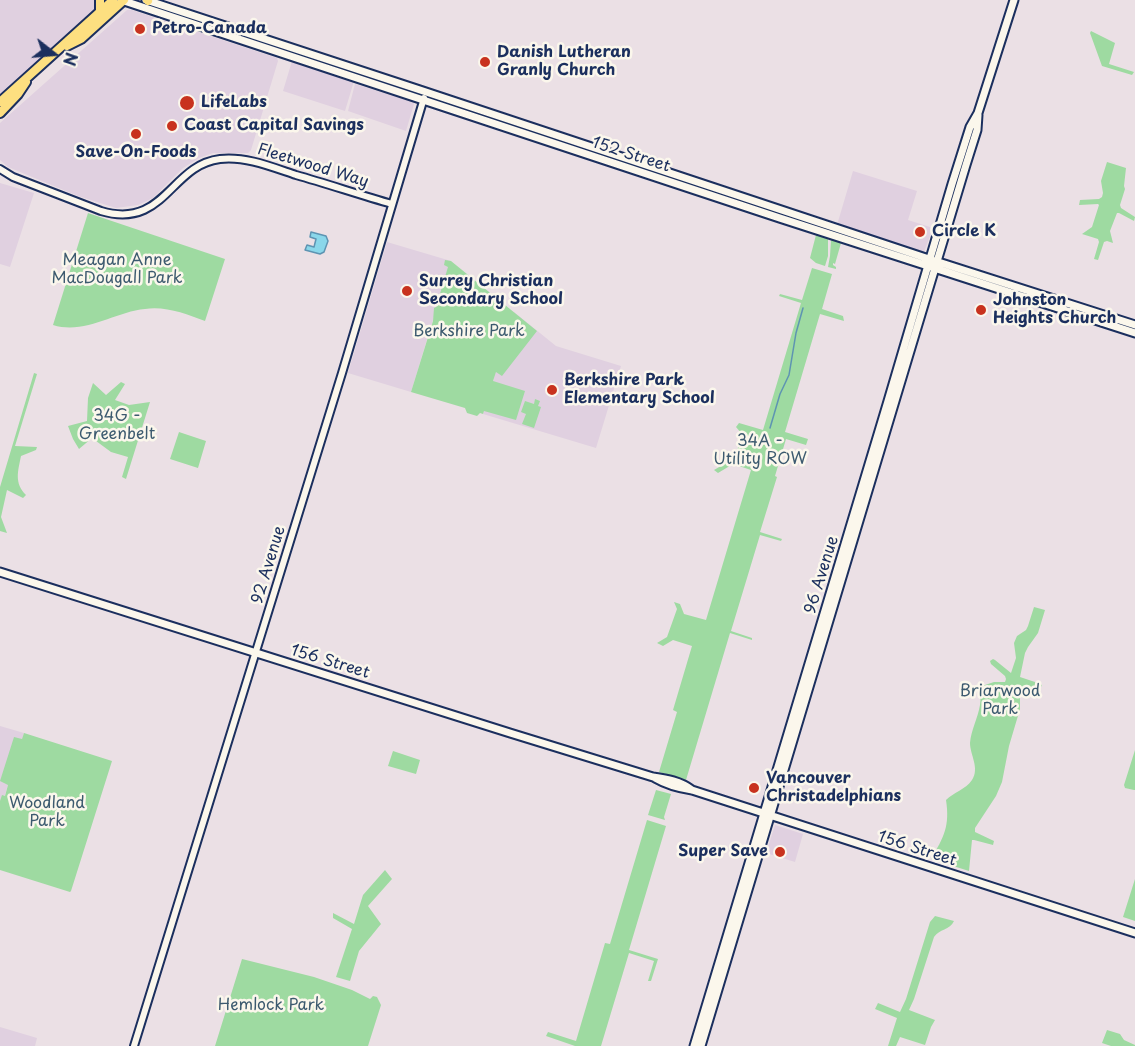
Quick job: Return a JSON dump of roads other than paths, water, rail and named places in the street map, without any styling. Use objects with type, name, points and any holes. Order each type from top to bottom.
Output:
[{"type":"main road","points":[[100,0],[100,12]]},
{"type":"main road","points":[[0,102],[113,0]]},
{"type":"main road","points":[[55,53],[81,39],[123,0]]},
{"type":"main road","name":"152 Street","points":[[123,0],[426,91],[845,231],[932,264],[1135,333]]},
{"type":"main road","name":"152 Street","points":[[147,0],[214,27],[423,101],[837,237],[1135,325]]},
{"type":"main road","name":"96 Avenue","points":[[694,1046],[724,946],[814,674],[892,411],[970,127],[978,113],[1014,0]]},
{"type":"main road","points":[[0,112],[18,94],[32,74]]},
{"type":"main road","points":[[837,237],[845,231]]},
{"type":"main road","name":"96 Avenue","points":[[701,1046],[809,663],[932,264]]},
{"type":"main road","points":[[888,401],[892,411]]},
{"type":"main road","name":"156 Street","points":[[0,572],[510,734],[683,784],[692,790],[1135,933]]},
{"type":"main road","points":[[809,663],[814,674]]},
{"type":"main road","points":[[719,987],[726,952],[724,946]]},
{"type":"street","name":"92 Avenue","points":[[134,1046],[426,91]]},
{"type":"street","name":"Fleetwood Way","points":[[0,169],[23,181],[101,211],[112,213],[128,214],[144,210],[160,200],[195,168],[212,160],[226,159],[254,162],[392,204]]},
{"type":"water","points":[[311,232],[326,236],[328,241],[324,252],[320,254],[305,250],[307,245],[314,247],[316,239],[310,237]]},
{"type":"waterway","points":[[770,428],[780,394],[789,375],[803,308]]},
{"type":"place","name":"Petro-Canada","points":[[140,29]]},
{"type":"place","name":"Danish Lutheran Granly Church","points":[[485,62]]},
{"type":"place","name":"LifeLabs","points":[[187,103]]},
{"type":"place","name":"Coast Capital Savings","points":[[172,126]]},
{"type":"place","name":"Save-On-Foods","points":[[136,134]]},
{"type":"place","name":"Circle K","points":[[920,232]]},
{"type":"place","name":"Surrey Christian Secondary School","points":[[407,291]]},
{"type":"place","name":"Johnston Heights Church","points":[[981,310]]},
{"type":"place","name":"Berkshire Park Elementary School","points":[[552,390]]},
{"type":"place","name":"Vancouver Christadelphians","points":[[754,788]]},
{"type":"place","name":"Super Save","points":[[780,852]]},
{"type":"park label","name":"Meagan Anne MacDougall Park","points":[[117,270]]},
{"type":"park label","name":"Berkshire Park","points":[[469,332]]},
{"type":"park label","name":"34G - Greenbelt","points":[[117,426]]},
{"type":"park label","name":"34A - Utility ROW","points":[[760,451]]},
{"type":"park label","name":"Briarwood Park","points":[[1000,701]]},
{"type":"park label","name":"Woodland Park","points":[[47,813]]},
{"type":"park label","name":"Hemlock Park","points":[[271,1006]]}]
